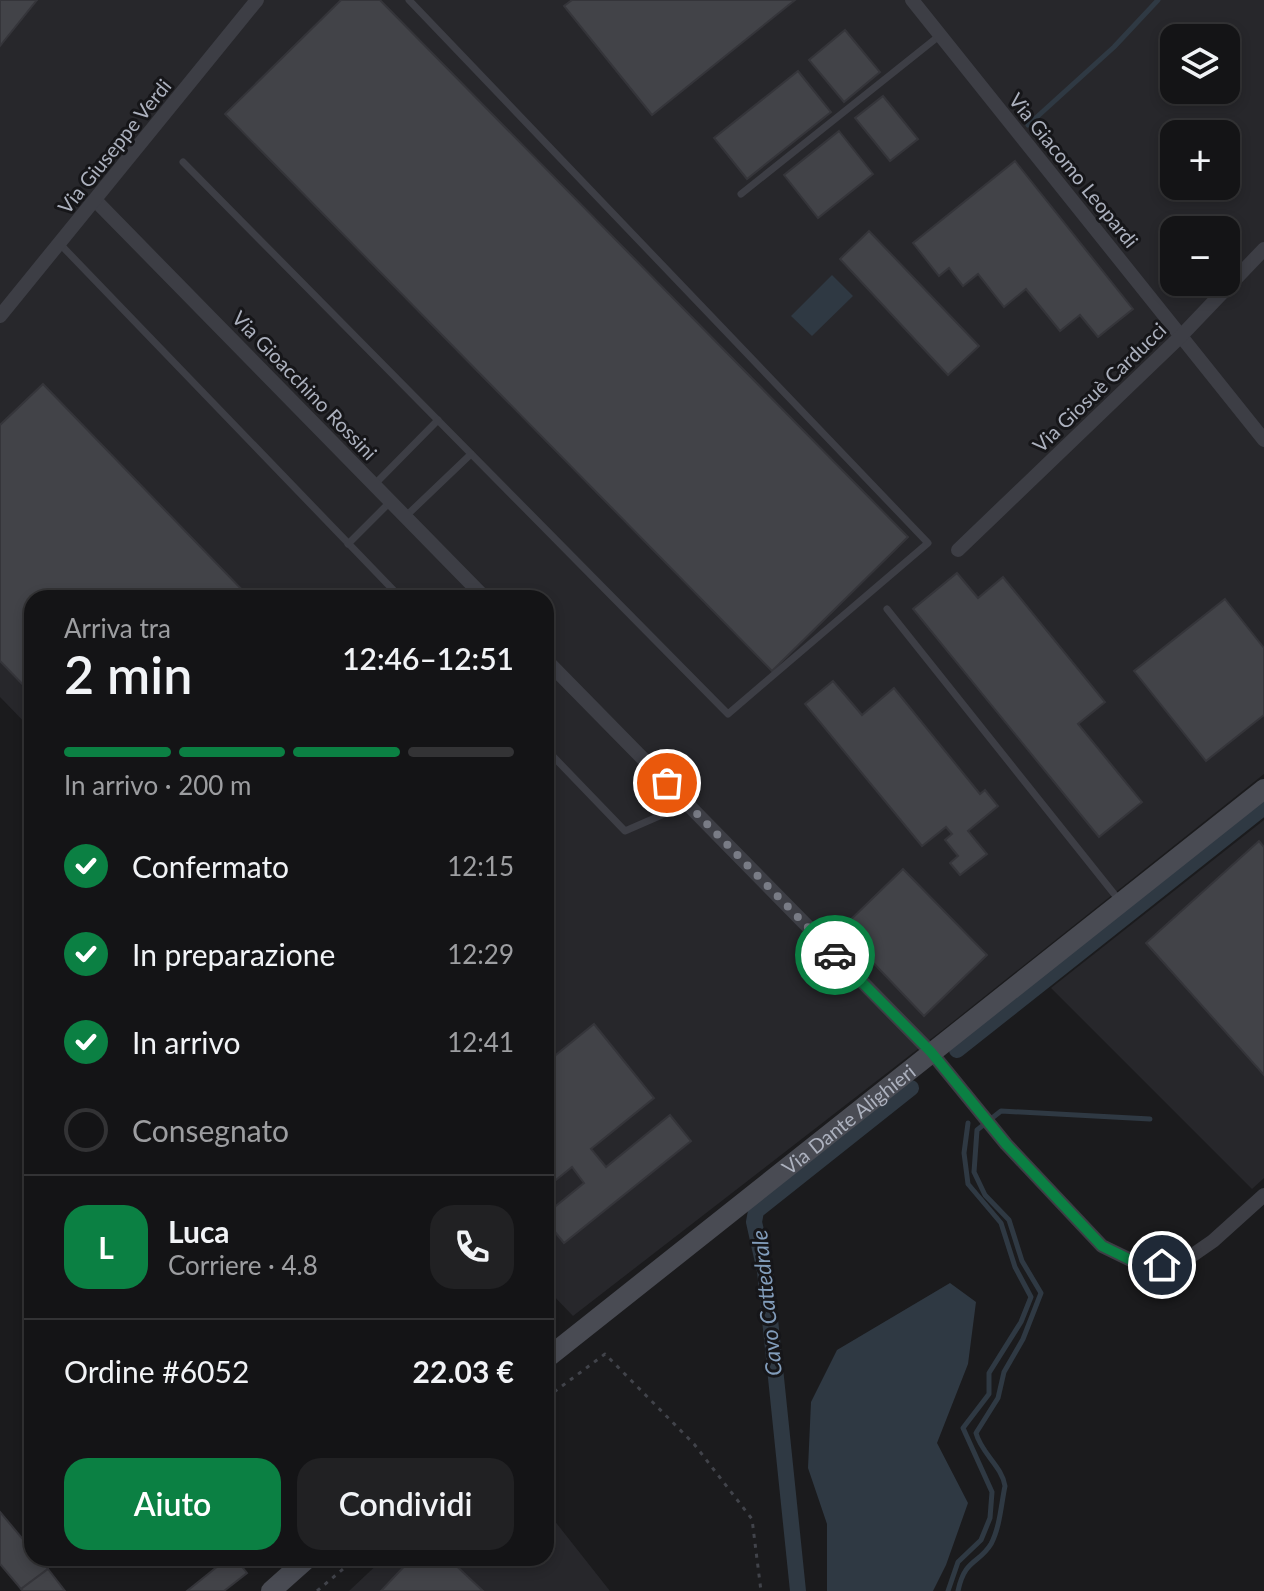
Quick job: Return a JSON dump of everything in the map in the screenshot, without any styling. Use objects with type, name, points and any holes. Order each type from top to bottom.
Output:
[{"type":"main road","name":"Via Dante Alighieri","points":[[554,1353],[1264,789]]},
{"type":"main road","points":[[271,1591],[299,1566]]},
{"type":"street","name":"Via Giuseppe Verdi","points":[[0,316],[257,0]]},
{"type":"street","name":"Via Giacomo Leopardi","points":[[912,0],[1264,440]]},
{"type":"street","name":"Via Gioacchino Rossini","points":[[96,201],[477,590]]},
{"type":"street","name":"Via Giosuè Carducci","points":[[958,550],[1181,336],[1264,249]]},
{"type":"street","points":[[554,668],[931,1052],[988,1121],[1102,1246],[1139,1264],[1162,1265],[1187,1259],[1213,1241],[1264,1195]]},
{"type":"lane","points":[[183,162],[728,714],[928,543],[409,0]]},
{"type":"lane","points":[[741,194],[940,35]]},
{"type":"lane","points":[[60,244],[393,590]]},
{"type":"lane","points":[[374,485],[438,420]]},
{"type":"lane","points":[[405,517],[471,454]]},
{"type":"lane","points":[[348,544],[391,501]]},
{"type":"lane","points":[[887,609],[1121,902]]},
{"type":"lane","points":[[554,757],[625,831],[687,804]]},
{"type":"path","points":[[554,1392],[605,1354],[694,1444],[752,1519],[761,1591]]},
{"type":"path","points":[[317,1591],[347,1566]]},
{"type":"shaded area","points":[[0,0],[1264,0],[1264,774],[945,1028],[573,1316],[554,1296],[554,590],[24,590],[24,722],[0,697]]},
{"type":"shaded area","points":[[832,275],[853,296],[812,336],[791,316]]},
{"type":"shaded area","points":[[1264,820],[1264,1178],[1252,1189],[1051,988]]},
{"type":"shaded area","points":[[950,1283],[976,1302],[968,1364],[937,1443],[968,1503],[946,1565],[933,1591],[827,1591],[827,1524],[808,1468],[811,1402],[837,1350]]},
{"type":"shaded area","points":[[554,1520],[610,1591],[349,1591],[376,1566],[554,1566]]},
{"type":"building","points":[[0,0],[37,0],[0,46]]},
{"type":"building","points":[[341,0],[380,0],[908,537],[772,671],[225,114]]},
{"type":"building","points":[[572,0],[795,0],[652,115],[564,6]]},
{"type":"building","points":[[845,30],[880,72],[844,102],[809,60]]},
{"type":"building","points":[[798,71],[831,112],[747,179],[714,138]]},
{"type":"building","points":[[883,96],[918,139],[890,161],[855,118]]},
{"type":"building","points":[[839,131],[873,174],[818,218],[784,175]]},
{"type":"building","points":[[1015,161],[1133,309],[1098,337],[1080,315],[1060,331],[1026,289],[1004,307],[978,274],[963,286],[949,268],[939,276],[913,243]]},
{"type":"building","points":[[869,231],[979,346],[948,375],[840,259]]},
{"type":"building","points":[[43,384],[242,590],[24,590],[24,686],[0,661],[0,425]]},
{"type":"building","points":[[957,573],[978,598],[1003,577],[1105,702],[1078,724],[1142,802],[1099,837],[913,609]]},
{"type":"building","points":[[1225,599],[1264,648],[1264,715],[1206,761],[1134,671]]},
{"type":"building","points":[[833,681],[862,715],[894,688],[980,794],[985,790],[998,806],[968,831],[987,854],[960,875],[950,863],[958,856],[945,840],[952,834],[946,827],[922,846],[805,704]]},
{"type":"building","points":[[1259,841],[1264,847],[1264,1075],[1146,943]]},
{"type":"building","points":[[903,869],[987,955],[924,1016],[841,929]]},
{"type":"building","points":[[594,1024],[654,1098],[591,1149],[606,1167],[670,1115],[691,1141],[564,1243],[554,1231],[554,1207],[584,1183],[572,1167],[554,1182],[554,1056]]},
{"type":"building","points":[[0,1512],[24,1540],[24,1566],[46,1566],[48,1569],[21,1589],[0,1564]]},
{"type":"building","points":[[218,1566],[241,1566],[247,1573],[224,1591],[187,1591]]},
{"type":"building","points":[[404,1566],[456,1566],[483,1591],[381,1591]]},
{"type":"building","points":[[48,1569],[65,1591],[21,1589]]},
{"type":"waterway","points":[[1028,125],[1114,47],[1158,0]]},
{"type":"waterway","name":"Cavo Cattedrale","points":[[957,1050],[1264,807]]},
{"type":"waterway","name":"Cavo Cattedrale","points":[[798,1591],[765,1271],[754,1222],[756,1211],[911,1088]]},
{"type":"waterway","points":[[958,1591],[968,1567],[991,1544],[1005,1486],[976,1433],[998,1398],[1004,1372],[1023,1339],[1041,1293],[1022,1261],[1009,1220],[985,1195],[974,1172],[977,1130],[1001,1111],[1150,1119]]},
{"type":"waterway","points":[[948,1591],[958,1562],[981,1540],[990,1518],[992,1492],[963,1428],[989,1394],[989,1373],[1021,1322],[1031,1297],[1015,1267],[1001,1223],[968,1184],[964,1153],[968,1123]]},
{"type":"way so far","points":[[667,783],[835,955]]},
{"type":"route","points":[[835,955],[931,1052],[1006,1144],[1102,1246],[1139,1264],[1162,1265]]}]
